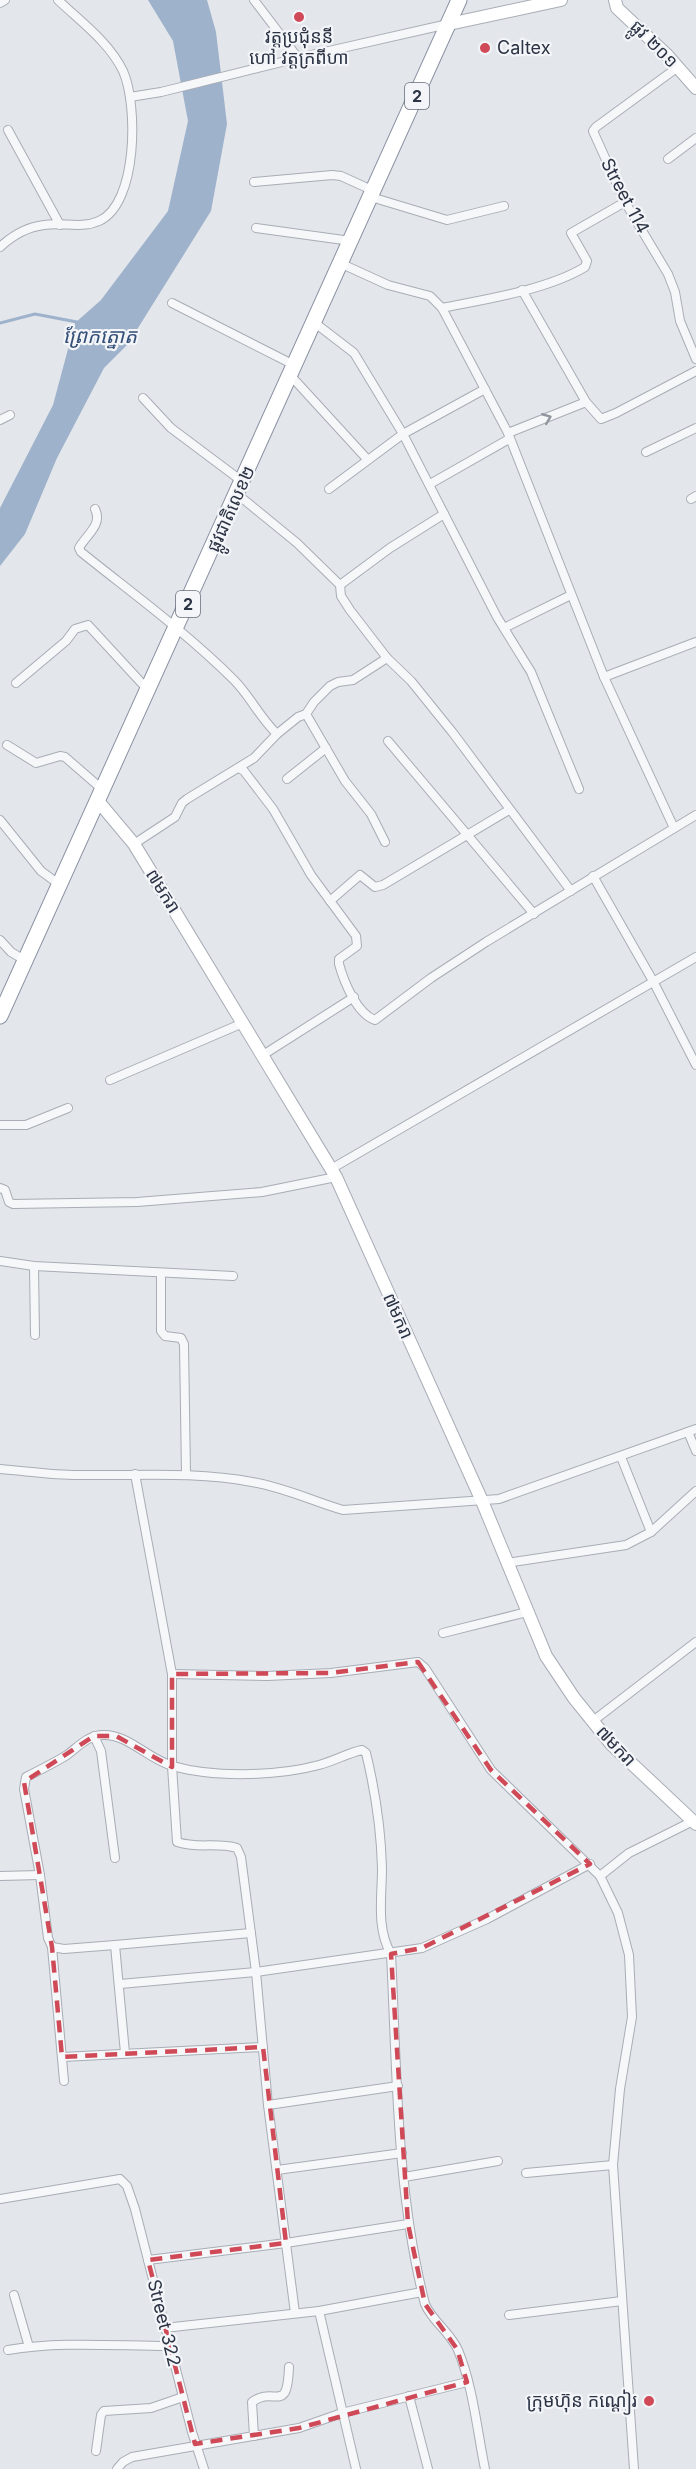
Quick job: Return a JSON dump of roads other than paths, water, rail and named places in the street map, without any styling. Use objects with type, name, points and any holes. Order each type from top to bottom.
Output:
[{"type":"highway","name":"ផ្លូវជាតិលេខ២","points":[[0,1016],[149,692],[459,0]]},
{"type":"street","points":[[0,3],[5,0]]},
{"type":"street","points":[[0,247],[14,234],[45,224],[81,225],[100,220],[117,206],[126,181],[132,142],[130,97],[123,71],[97,36],[58,0]]},
{"type":"street","points":[[254,0],[298,58]]},
{"type":"street","points":[[130,97],[161,92],[298,58],[561,0]]},
{"type":"street","name":"ផ្លូវ ២០១","points":[[615,0],[617,8],[678,67],[696,88]]},
{"type":"street","name":"Street 114","points":[[678,67],[596,127],[594,131],[626,202],[668,274],[675,292],[680,321],[696,359]]},
{"type":"street","points":[[8,130],[60,225]]},
{"type":"street","points":[[668,159],[696,138]]},
{"type":"street","points":[[254,182],[340,176],[373,194],[447,220],[504,206]]},
{"type":"street","points":[[442,308],[522,290],[577,272],[585,267],[587,261],[572,233],[626,202]]},
{"type":"street","points":[[256,228],[351,241]]},
{"type":"street","points":[[342,264],[388,285],[430,297],[442,308],[509,436],[604,676],[674,828]]},
{"type":"street","points":[[522,290],[586,402],[601,419],[696,371]]},
{"type":"street","points":[[172,303],[293,371],[367,459]]},
{"type":"street","points":[[315,323],[354,353],[402,434],[504,628],[531,672],[579,789]]},
{"type":"street","points":[[329,489],[402,434],[485,389]]},
{"type":"street","points":[[143,398],[171,428],[240,488],[340,585],[341,596],[350,610],[387,658],[411,681],[453,733],[571,891]]},
{"type":"street","points":[[430,484],[509,436],[586,402]]},
{"type":"street","points":[[0,420],[10,416]]},
{"type":"street","points":[[646,452],[696,428]]},
{"type":"street","points":[[95,509],[98,515],[96,525],[79,548],[81,552],[177,628],[235,681],[268,726],[277,734]]},
{"type":"street","points":[[340,585],[390,548],[444,513]]},
{"type":"street","points":[[504,628],[572,595]]},
{"type":"street","points":[[16,683],[66,641],[75,629],[88,625],[149,692]]},
{"type":"street","points":[[604,676],[696,642]]},
{"type":"street","points":[[134,844],[175,817],[182,803],[187,799],[254,758],[277,734],[298,717],[306,714],[330,686],[338,682],[353,680],[387,658]]},
{"type":"street","points":[[306,714],[345,781],[370,814],[385,842]]},
{"type":"street","points":[[388,741],[534,914]]},
{"type":"street","points":[[7,745],[36,763],[60,756],[65,757],[101,796]]},
{"type":"street","points":[[287,779],[326,748]]},
{"type":"street","points":[[239,768],[244,771],[273,809],[311,875],[357,940],[357,946],[339,959],[340,969],[365,1014],[375,1020],[442,970],[696,815]]},
{"type":"street","name":"៧មករា","points":[[101,796],[134,844],[333,1173],[482,1501],[546,1656],[612,1745],[695,1822]]},
{"type":"street","points":[[330,901],[360,875],[375,887],[379,887],[509,810]]},
{"type":"street","points":[[0,820],[41,871],[60,886]]},
{"type":"street","points":[[594,876],[653,981],[696,1065]]},
{"type":"street","points":[[0,940],[26,961]]},
{"type":"street","points":[[0,1188],[5,1190],[9,1201],[13,1204],[83,1204],[262,1192],[333,1173],[696,957]]},
{"type":"street","points":[[263,1055],[354,997]]},
{"type":"street","points":[[110,1080],[243,1023]]},
{"type":"street","points":[[0,1125],[26,1125],[68,1108]]},
{"type":"street","points":[[0,1261],[34,1266],[233,1276]]},
{"type":"street","points":[[34,1266],[35,1335]]},
{"type":"street","points":[[161,1274],[161,1331],[165,1335],[181,1338],[184,1344],[186,1474]]},
{"type":"street","points":[[0,1469],[77,1475],[186,1474],[250,1481],[281,1488],[344,1510],[499,1498],[692,1431],[696,1451]]},
{"type":"street","points":[[621,1456],[651,1532]]},
{"type":"street","points":[[135,1474],[172,1674],[172,1766],[177,1842],[188,1846],[229,1845],[237,1848],[242,1857],[256,1972],[268,2105],[295,2313]]},
{"type":"street","points":[[506,1563],[633,1543],[651,1532],[696,1491]]},
{"type":"street","points":[[443,1633],[527,1612]]},
{"type":"street","points":[[593,1721],[696,1642]]},
{"type":"street","points":[[172,1674],[267,1676],[331,1673],[418,1662],[425,1668],[491,1770],[600,1876],[618,1913],[629,1955],[632,2017],[620,2089],[613,2165],[634,2469]]},
{"type":"street","points":[[64,2081],[52,1947],[48,1938],[24,1782],[26,1777],[94,1736],[104,1734],[116,1736],[172,1766],[200,1771],[260,1774],[303,1769],[363,1750],[366,1753],[373,1782],[382,1867],[381,1918],[384,1941],[391,1954],[408,2224],[428,2312],[448,2334],[457,2349],[467,2382],[485,2469]]},
{"type":"street","points":[[94,1736],[101,1751],[115,1858]]},
{"type":"street","points":[[600,1876],[629,1853],[695,1822]]},
{"type":"street","points":[[120,1984],[256,1972],[422,1948],[486,1919],[590,1864]]},
{"type":"street","points":[[0,1876],[40,1875]]},
{"type":"street","points":[[52,1947],[115,1945],[251,1933]]},
{"type":"street","points":[[115,1945],[125,2053]]},
{"type":"street","points":[[62,2057],[263,2047]]},
{"type":"street","points":[[268,2105],[398,2086]]},
{"type":"street","points":[[277,2170],[402,2153]]},
{"type":"street","points":[[404,2177],[498,2161]]},
{"type":"street","points":[[526,2173],[613,2165]]},
{"type":"street","name":"Street 322","points":[[0,2199],[120,2179],[127,2186],[135,2209],[195,2444],[204,2469]]},
{"type":"street","points":[[148,2260],[286,2243],[408,2224]]},
{"type":"street","points":[[164,2328],[319,2311],[422,2292]]},
{"type":"street","points":[[14,2295],[29,2346]]},
{"type":"street","points":[[509,2315],[622,2301]]},
{"type":"street","points":[[319,2311],[356,2469]]},
{"type":"street","points":[[8,2350],[29,2346],[169,2346]]},
{"type":"street","points":[[254,2436],[252,2402],[257,2399],[278,2397],[285,2393],[288,2389],[289,2367]]},
{"type":"street","points":[[117,2469],[132,2457],[195,2444],[299,2428],[342,2413],[467,2382]]},
{"type":"street","points":[[409,2396],[428,2469]]},
{"type":"street","points":[[96,2451],[101,2415],[104,2410],[151,2408],[183,2397]]},
{"type":"water","name":"ព្រែកត្នោត","points":[[148,0],[207,0],[216,32],[227,124],[211,211],[128,344],[104,368],[57,458],[25,534],[0,566],[0,508],[53,405],[75,323],[101,300],[168,211],[188,121],[173,41]]},
{"type":"waterway","points":[[0,323],[35,314],[77,322]]},
{"type":"place","name":"វត្តប្រជុំននី ហៅ វត្តក្រពីហា","points":[[299,17]]},
{"type":"place","name":"Caltex","points":[[485,48]]},
{"type":"place","name":"ក្រុមហ៊ុន កណ្តៀរ","points":[[649,2401]]}]
